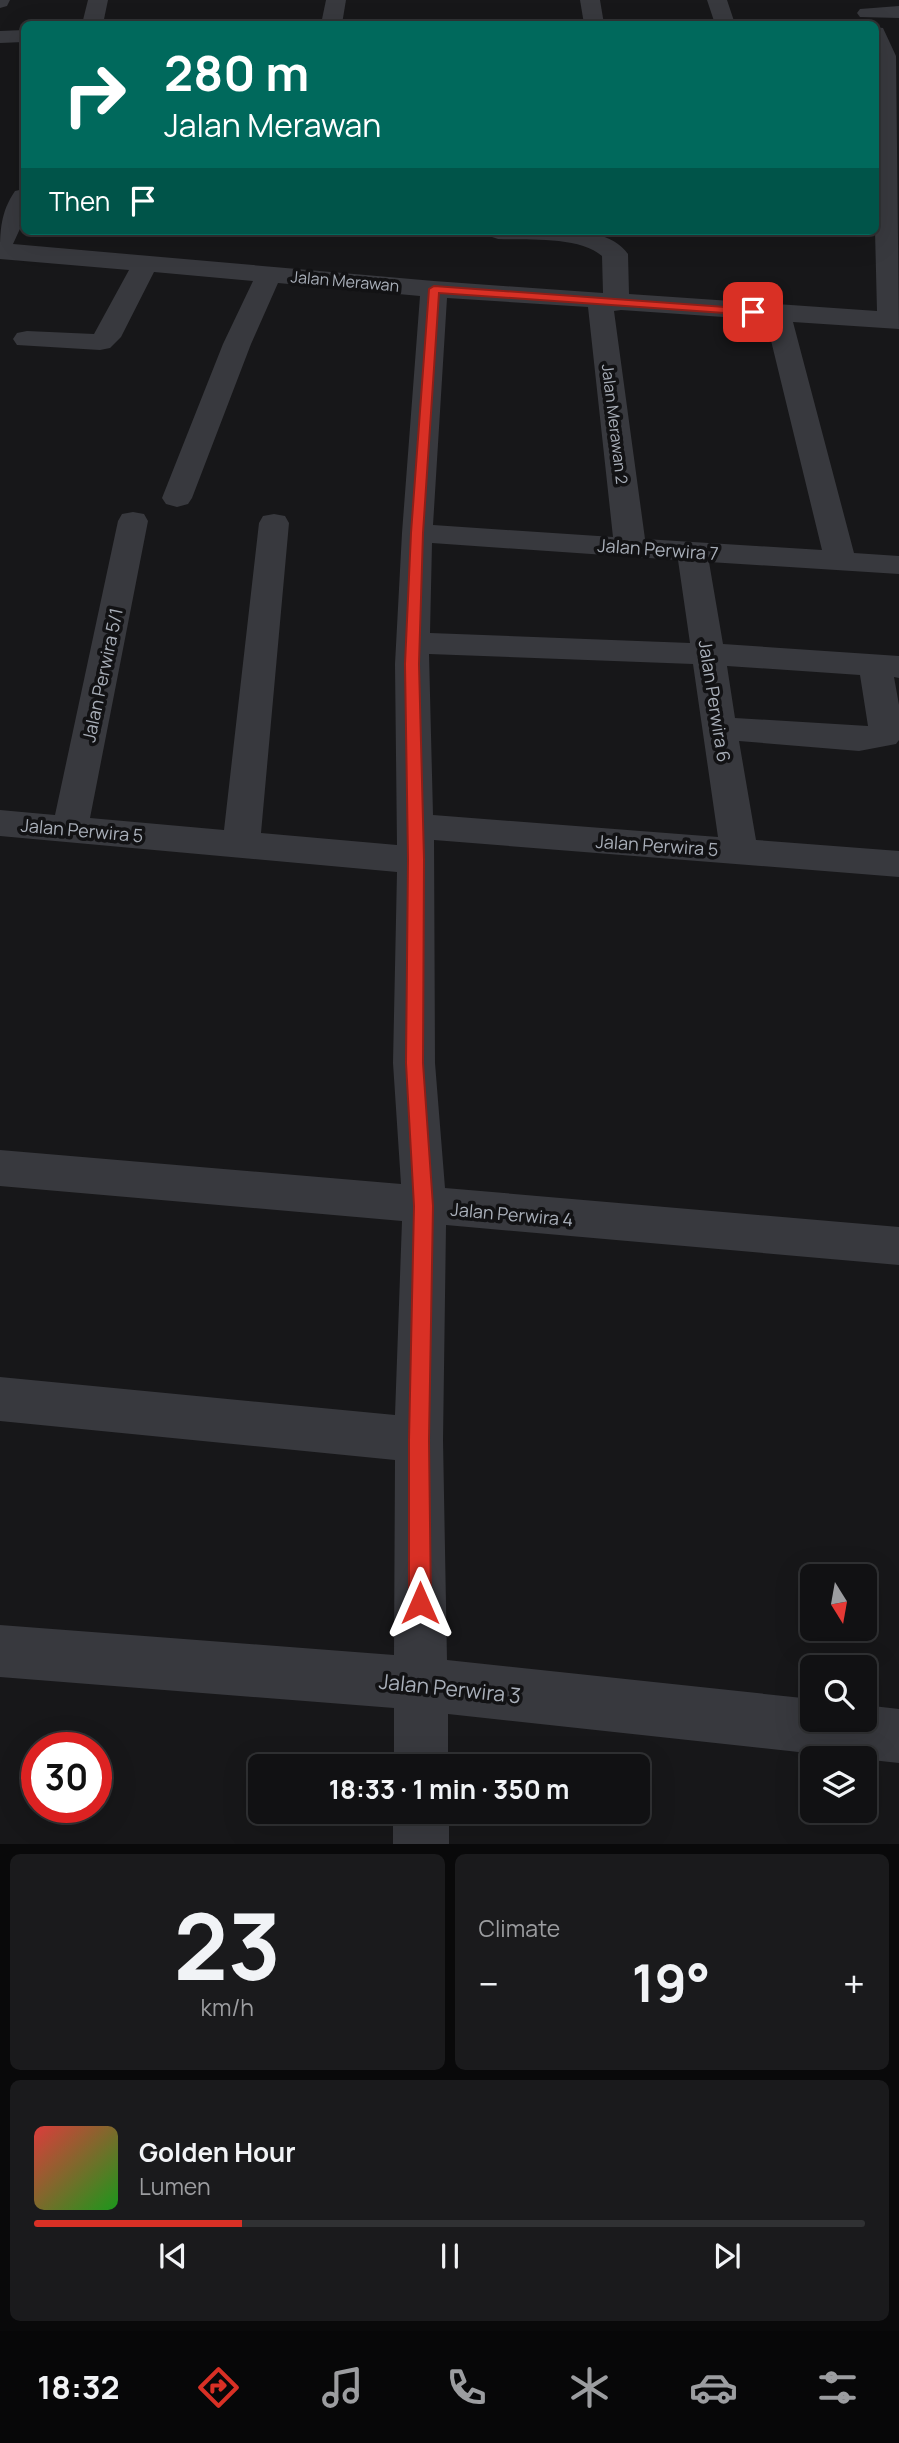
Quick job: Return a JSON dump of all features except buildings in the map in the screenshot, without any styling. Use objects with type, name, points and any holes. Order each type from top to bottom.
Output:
[{"type":"street","points":[[94,21],[98,0]]},
{"type":"street","points":[[332,21],[336,0]]},
{"type":"street","points":[[590,0],[594,21]]},
{"type":"street","points":[[717,0],[724,21]]},
{"type":"street","points":[[869,17],[899,12]]},
{"type":"street","points":[[0,37],[21,36]]},
{"type":"street","points":[[879,40],[886,56],[880,191],[895,321]]},
{"type":"street","points":[[0,245],[21,202]]},
{"type":"street","name":"Jalan Merawan 2","points":[[550,235],[604,242],[611,247],[617,263],[608,302],[631,547]]},
{"type":"street","name":"Jalan Merawan","points":[[0,251],[434,289],[895,321]]},
{"type":"street","points":[[27,339],[100,342],[107,337],[146,262]]},
{"type":"street","points":[[177,498],[237,344],[269,274]]},
{"type":"street","points":[[421,1754],[419,1440],[424,1206],[414,1063],[416,843],[413,643],[417,533],[434,289]]},
{"type":"street","points":[[778,314],[840,561]]},
{"type":"street","name":"Jalan Perwira 5/1","points":[[70,829],[134,521]]},
{"type":"street","points":[[241,844],[274,523]]},
{"type":"street","name":"Jalan Perwira 7","points":[[417,533],[899,565]]},
{"type":"street","name":"Jalan Perwira 6","points":[[692,551],[739,851]]},
{"type":"street","points":[[413,643],[708,654],[887,666],[884,736],[859,739],[719,728]]},
{"type":"street","name":"Jalan Perwira 5","points":[[0,823],[241,844],[416,843],[739,851],[899,863]]},
{"type":"street","name":"Jalan Perwira 4","points":[[0,1168],[899,1246]]},
{"type":"street","points":[[0,1399],[419,1440]]},
{"type":"street","name":"Jalan Perwira 3","points":[[0,1651],[421,1684],[899,1736]]},
{"type":"street","points":[[421,1824],[421,1844]]},
{"type":"route","points":[[420,1603],[419,1440],[424,1206],[414,1063],[416,859],[412,664],[417,533],[434,289],[753,312]]}]
